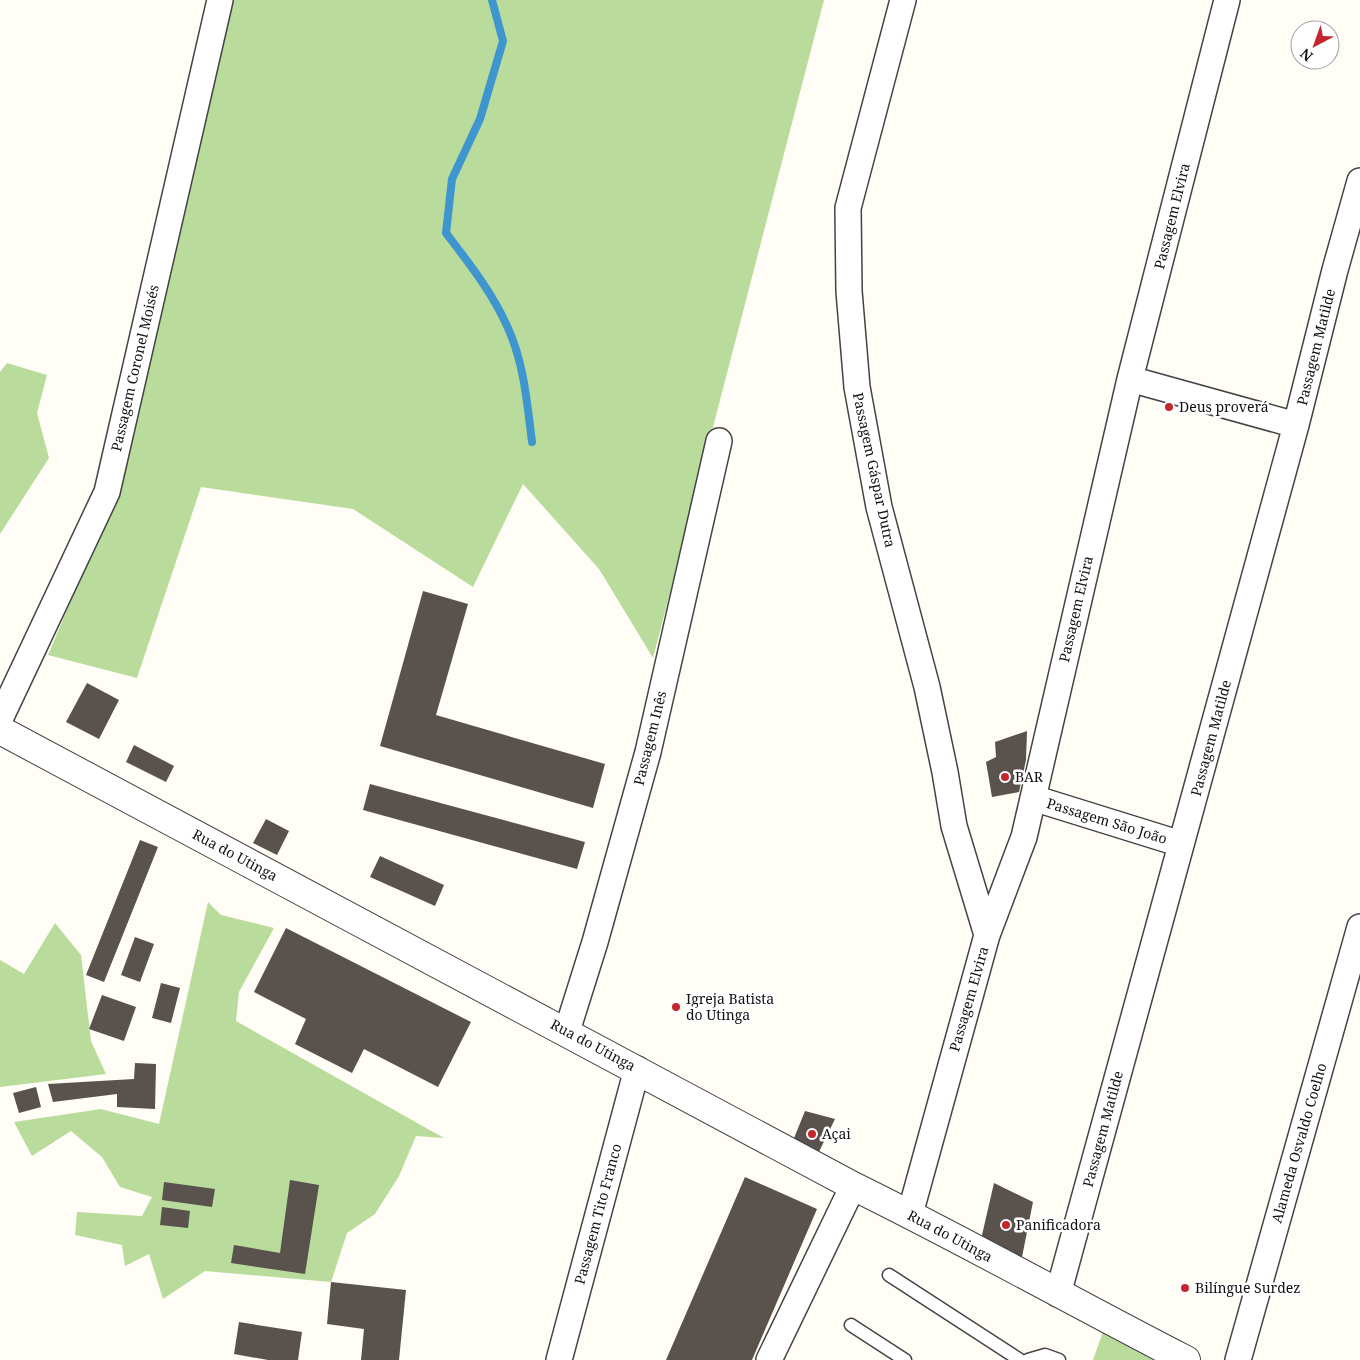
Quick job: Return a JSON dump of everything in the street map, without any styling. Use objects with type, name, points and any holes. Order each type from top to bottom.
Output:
[{"type":"street","name":"Passagem Coronel Moisés","points":[[0,719],[107,492],[220,0]]},
{"type":"street","name":"Passagem Gáspar Dutra","points":[[903,0],[848,208],[849,291],[856,377],[879,507],[927,687],[954,826],[987,936]]},
{"type":"street","name":"Passagem Elvira","points":[[910,1214],[987,936],[1024,837],[1130,379],[1227,0]]},
{"type":"street","name":"Passagem Matilde","points":[[1058,1294],[1296,426],[1334,270],[1360,181]]},
{"type":"street","points":[[1130,379],[1296,426]]},
{"type":"street","name":"Passagem Inês","points":[[567,1031],[595,942],[648,752],[720,441]]},
{"type":"street","name":"Rua do Utinga","points":[[0,730],[567,1031],[853,1186],[910,1214],[1058,1294],[1186,1360]]},
{"type":"street","name":"Passagem São João","points":[[1033,798],[1182,844]]},
{"type":"street","name":"Alameda Osvaldo Coelho","points":[[1238,1360],[1360,927]]},
{"type":"street","name":"Passagem Tito Franco","points":[[559,1360],[637,1069]]},
{"type":"street","points":[[769,1360],[853,1186]]},
{"type":"lane","points":[[888,1275],[1020,1360]]},
{"type":"lane","points":[[851,1325],[906,1360]]},
{"type":"lane","points":[[1028,1360],[1045,1355],[1059,1360]]},
{"type":"green space","points":[[232,0],[824,0],[653,658],[599,569],[523,484],[473,587],[353,509],[201,487],[137,678],[48,655],[118,489],[222,29]]},
{"type":"green space","points":[[7,363],[47,375],[37,413],[49,458],[0,534],[0,372]]},
{"type":"green space","points":[[208,902],[221,915],[274,928],[239,992],[236,1021],[444,1138],[416,1136],[399,1176],[375,1214],[347,1233],[331,1282],[205,1271],[163,1299],[149,1254],[125,1266],[122,1245],[75,1235],[77,1212],[142,1216],[152,1197],[120,1187],[102,1157],[71,1131],[32,1156],[14,1122],[101,1109],[159,1124]]},
{"type":"green space","points":[[55,923],[81,955],[91,1041],[106,1074],[0,1087],[0,960],[24,974]]},
{"type":"green space","points":[[1103,1332],[1157,1360],[1093,1360]]},
{"type":"building","points":[[423,591],[468,604],[436,715],[605,764],[593,808],[380,746]]},
{"type":"building","points":[[87,683],[119,700],[99,739],[66,722]]},
{"type":"building","name":"BAR","points":[[1027,731],[1026,760],[1019,792],[992,797],[986,762],[996,757],[995,742]]},
{"type":"building","points":[[134,745],[174,766],[166,782],[126,762]]},
{"type":"building","points":[[370,784],[585,842],[577,869],[363,810]]},
{"type":"building","points":[[266,819],[289,831],[277,855],[253,843]]},
{"type":"building","points":[[140,840],[158,847],[104,982],[86,975]]},
{"type":"building","points":[[380,856],[444,885],[435,906],[370,877]]},
{"type":"building","points":[[286,928],[471,1022],[438,1087],[364,1049],[352,1073],[295,1044],[306,1019],[254,992]]},
{"type":"building","points":[[135,937],[154,944],[140,982],[121,975]]},
{"type":"building","points":[[161,983],[180,988],[171,1023],[152,1018]]},
{"type":"building","points":[[102,995],[136,1007],[124,1041],[89,1029]]},
{"type":"building","points":[[135,1063],[156,1064],[155,1109],[117,1107],[117,1094],[53,1102],[48,1084],[134,1079]]},
{"type":"building","points":[[36,1087],[41,1107],[19,1113],[13,1093]]},
{"type":"building","name":"Açai","points":[[805,1111],[835,1119],[813,1164],[790,1148]]},
{"type":"building","points":[[745,1177],[817,1209],[752,1360],[666,1360]]},
{"type":"building","points":[[290,1180],[319,1185],[305,1274],[231,1263],[234,1245],[280,1253]]},
{"type":"building","points":[[164,1182],[215,1189],[212,1207],[162,1200]]},
{"type":"building","name":"Panificadora","points":[[994,1183],[1033,1202],[1020,1267],[979,1248]]},
{"type":"building","points":[[162,1207],[190,1211],[188,1228],[160,1225]]},
{"type":"building","points":[[331,1282],[406,1290],[399,1360],[361,1360],[364,1329],[327,1324]]},
{"type":"building","points":[[239,1322],[302,1332],[298,1360],[268,1360],[234,1354]]},
{"type":"waterway","points":[[492,0],[503,41],[480,119],[452,179],[446,233],[487,289],[501,313],[513,340],[524,383],[532,442]]},
{"type":"place","name":"Deus proverá","points":[[1169,407]]},
{"type":"place","name":"BAR","points":[[1005,777]]},
{"type":"place","name":"Igreja Batista do Utinga","points":[[676,1007]]},
{"type":"place","name":"Açai","points":[[812,1134]]},
{"type":"place","name":"Panificadora","points":[[1006,1225]]},
{"type":"place","name":"Bilíngue Surdez","points":[[1185,1288]]}]
